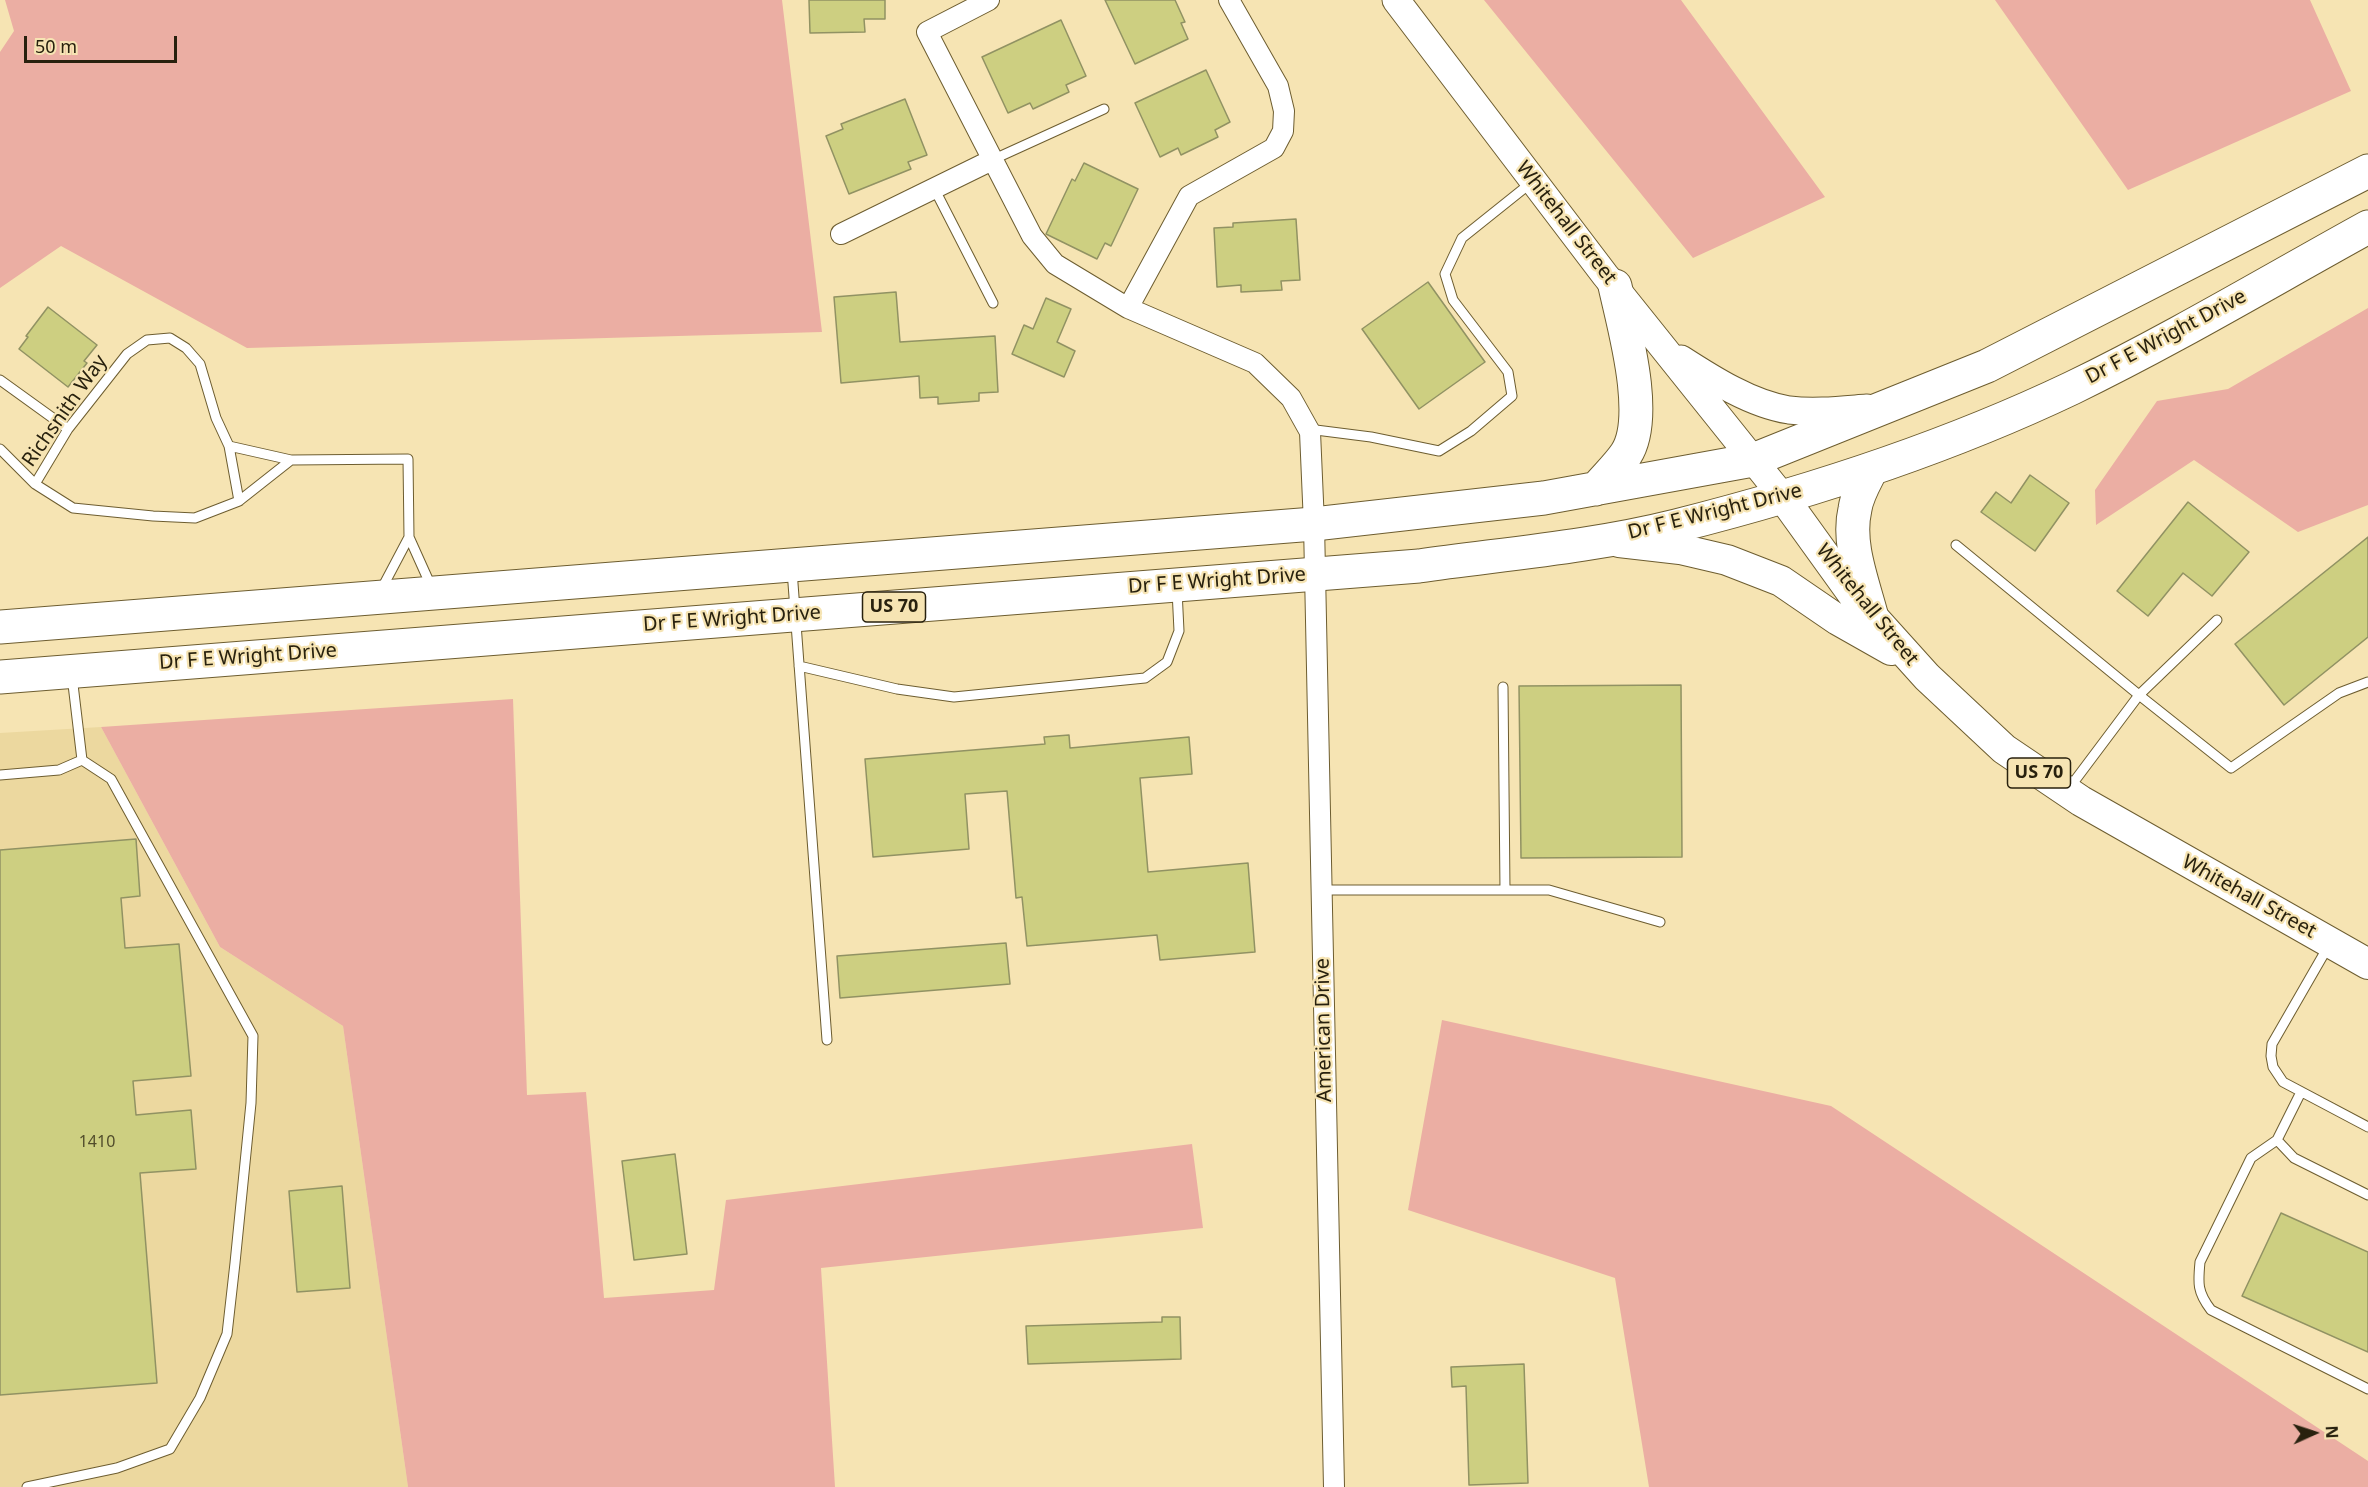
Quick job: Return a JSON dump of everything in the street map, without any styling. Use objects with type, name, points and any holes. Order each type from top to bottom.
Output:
[{"type":"highway","points":[[0,627],[433,591],[1314,524],[1544,498],[1754,460],[1987,366],[2368,171]]},
{"type":"highway","name":"Dr F E Wright Drive","points":[[0,677],[1419,566],[1564,547],[1675,526],[1871,470],[1969,433],[2069,389],[2146,350],[2368,226]]},
{"type":"highway","points":[[1596,489],[1627,453],[1633,436],[1636,413],[1633,372],[1615,286]]},
{"type":"highway","points":[[1870,614],[1855,554],[1852,529],[1855,506],[1871,470]]},
{"type":"highway","points":[[288,654],[311,636],[405,628],[415,621],[433,591]]},
{"type":"main road","name":"Whitehall Street","points":[[1782,496],[1854,596],[1915,664],[2004,749],[2066,791],[2181,860],[2368,964]]},
{"type":"main road","points":[[1601,540],[1680,549],[1727,560],[1781,581],[1838,620],[1915,664]]},
{"type":"street","points":[[989,0],[927,32],[1032,236],[1055,264],[1128,308],[1255,363],[1291,398],[1308,429]]},
{"type":"street","points":[[1128,308],[1189,196],[1274,148],[1283,131],[1284,111],[1278,86],[1229,0]]},
{"type":"street","name":"Whitehall Street","points":[[1396,0],[1615,286],[1782,496]]},
{"type":"street","points":[[841,234],[992,160]]},
{"type":"street","points":[[1665,350],[1704,374],[1755,400],[1788,410],[1830,411],[1889,405]]},
{"type":"street","name":"American Drive","points":[[1308,429],[1314,524],[1334,1487]]},
{"type":"lane","points":[[992,160],[1104,109]]},
{"type":"lane","points":[[1308,429],[1371,437],[1439,451],[1471,431],[1512,396],[1508,372],[1453,300],[1445,274],[1462,238],[1533,180]]},
{"type":"lane","points":[[934,188],[993,303]]},
{"type":"lane","name":"Richsnith Way","points":[[35,484],[68,429],[127,354],[147,340],[170,338],[186,348],[200,364],[216,418],[229,446],[239,501]]},
{"type":"lane","points":[[0,380],[68,429]]},
{"type":"lane","points":[[229,446],[291,460],[408,459],[409,537],[433,591]]},
{"type":"lane","name":"Richsnith Way","points":[[0,449],[35,484],[73,508],[195,518],[239,501],[291,460]]},
{"type":"lane","points":[[378,596],[409,537]]},
{"type":"lane","points":[[1956,545],[2231,768],[2339,693],[2368,682]]},
{"type":"lane","points":[[792,564],[826,1040]]},
{"type":"lane","points":[[800,666],[887,687],[954,697],[1145,678],[1167,662],[1179,631],[1177,584]]},
{"type":"lane","points":[[2066,791],[2139,695],[2217,620]]},
{"type":"lane","points":[[27,1487],[117,1468],[170,1449],[200,1398],[226,1334],[251,1103],[253,1036],[111,779],[82,760],[71,671]]},
{"type":"lane","points":[[1503,687],[1505,890]]},
{"type":"lane","points":[[0,774],[59,770],[82,760]]},
{"type":"lane","points":[[1321,890],[1549,890],[1660,922]]},
{"type":"lane","points":[[2330,943],[2272,1044],[2273,1067],[2283,1082],[2368,1127]]},
{"type":"lane","points":[[2301,1092],[2277,1140],[2251,1158],[2200,1262],[2198,1281],[2201,1297],[2211,1310],[2368,1389]]},
{"type":"lane","points":[[2277,1140],[2294,1158],[2368,1195]]},
{"type":"shaded area","points":[[5,0],[782,0],[822,332],[247,348],[61,246],[0,288],[0,52],[14,31]]},
{"type":"shaded area","points":[[1484,0],[1681,0],[1825,197],[1693,258]]},
{"type":"shaded area","points":[[1995,0],[2310,0],[2351,91],[2128,190]]},
{"type":"shaded area","points":[[2368,308],[2368,505],[2298,532],[2194,460],[2096,525],[2095,490],[2157,401],[2228,389]]},
{"type":"shaded area","points":[[513,699],[527,1095],[586,1092],[604,1298],[714,1290],[726,1200],[1192,1144],[1203,1228],[821,1268],[835,1487],[408,1487],[343,1026],[220,947],[101,727]]},
{"type":"shaded area","points":[[101,727],[220,947],[343,1026],[408,1487],[0,1487],[0,733]]},
{"type":"shaded area","points":[[1442,1020],[1831,1106],[2368,1461],[2368,1487],[1649,1487],[1615,1278],[1408,1210]]},
{"type":"building","points":[[809,0],[885,0],[885,19],[864,19],[865,32],[810,33]]},
{"type":"building","points":[[1105,0],[1175,0],[1185,22],[1181,23],[1188,39],[1135,64]]},
{"type":"building","points":[[1061,20],[1086,76],[1066,85],[1069,92],[1033,109],[1030,103],[1008,113],[982,57]]},
{"type":"building","points":[[1206,70],[1230,122],[1215,130],[1218,137],[1181,155],[1178,148],[1160,157],[1135,103]]},
{"type":"building","points":[[905,99],[927,155],[908,162],[911,169],[849,194],[826,136],[843,129],[841,124]]},
{"type":"building","points":[[1084,163],[1138,189],[1111,246],[1105,243],[1097,259],[1046,234],[1072,179],[1075,181]]},
{"type":"building","points":[[1296,219],[1300,280],[1281,281],[1282,290],[1241,292],[1241,285],[1217,287],[1214,228],[1233,227],[1233,223]]},
{"type":"building","points":[[1428,282],[1485,362],[1419,409],[1362,329]]},
{"type":"building","points":[[896,292],[900,342],[995,336],[998,392],[979,393],[979,401],[938,404],[938,397],[920,398],[919,376],[841,383],[834,297]]},
{"type":"building","points":[[1046,298],[1071,309],[1057,342],[1075,351],[1064,377],[1012,354],[1024,325],[1033,329]]},
{"type":"building","points":[[48,307],[97,345],[84,361],[87,363],[68,387],[19,349]]},
{"type":"building","points":[[2030,475],[2069,503],[2035,551],[1981,512],[1996,492],[2011,503]]},
{"type":"building","points":[[2188,502],[2249,552],[2212,596],[2183,573],[2148,616],[2117,591]]},
{"type":"building","points":[[2368,537],[2368,637],[2284,705],[2235,644]]},
{"type":"building","points":[[1681,685],[1682,857],[1521,858],[1519,686]]},
{"type":"building","points":[[1069,735],[1070,748],[1189,737],[1192,774],[1140,778],[1148,872],[1248,863],[1255,952],[1160,960],[1157,935],[1027,946],[1022,897],[1016,898],[1007,791],[965,794],[969,849],[873,857],[865,759],[1045,744],[1044,737]]},
{"type":"building","points":[[136,839],[140,896],[121,898],[125,948],[179,944],[191,1076],[133,1081],[136,1115],[191,1110],[196,1169],[140,1173],[157,1383],[0,1395],[0,850]]},
{"type":"building","points":[[1006,943],[1010,984],[840,998],[837,956]]},
{"type":"building","points":[[675,1154],[687,1254],[634,1260],[622,1161]]},
{"type":"building","points":[[342,1186],[350,1288],[297,1292],[289,1191]]},
{"type":"building","points":[[2281,1213],[2368,1252],[2368,1352],[2242,1296]]},
{"type":"building","points":[[1162,1317],[1180,1317],[1181,1359],[1028,1364],[1026,1326],[1162,1322]]},
{"type":"building","points":[[1524,1364],[1528,1483],[1469,1485],[1466,1386],[1452,1387],[1451,1367]]}]
